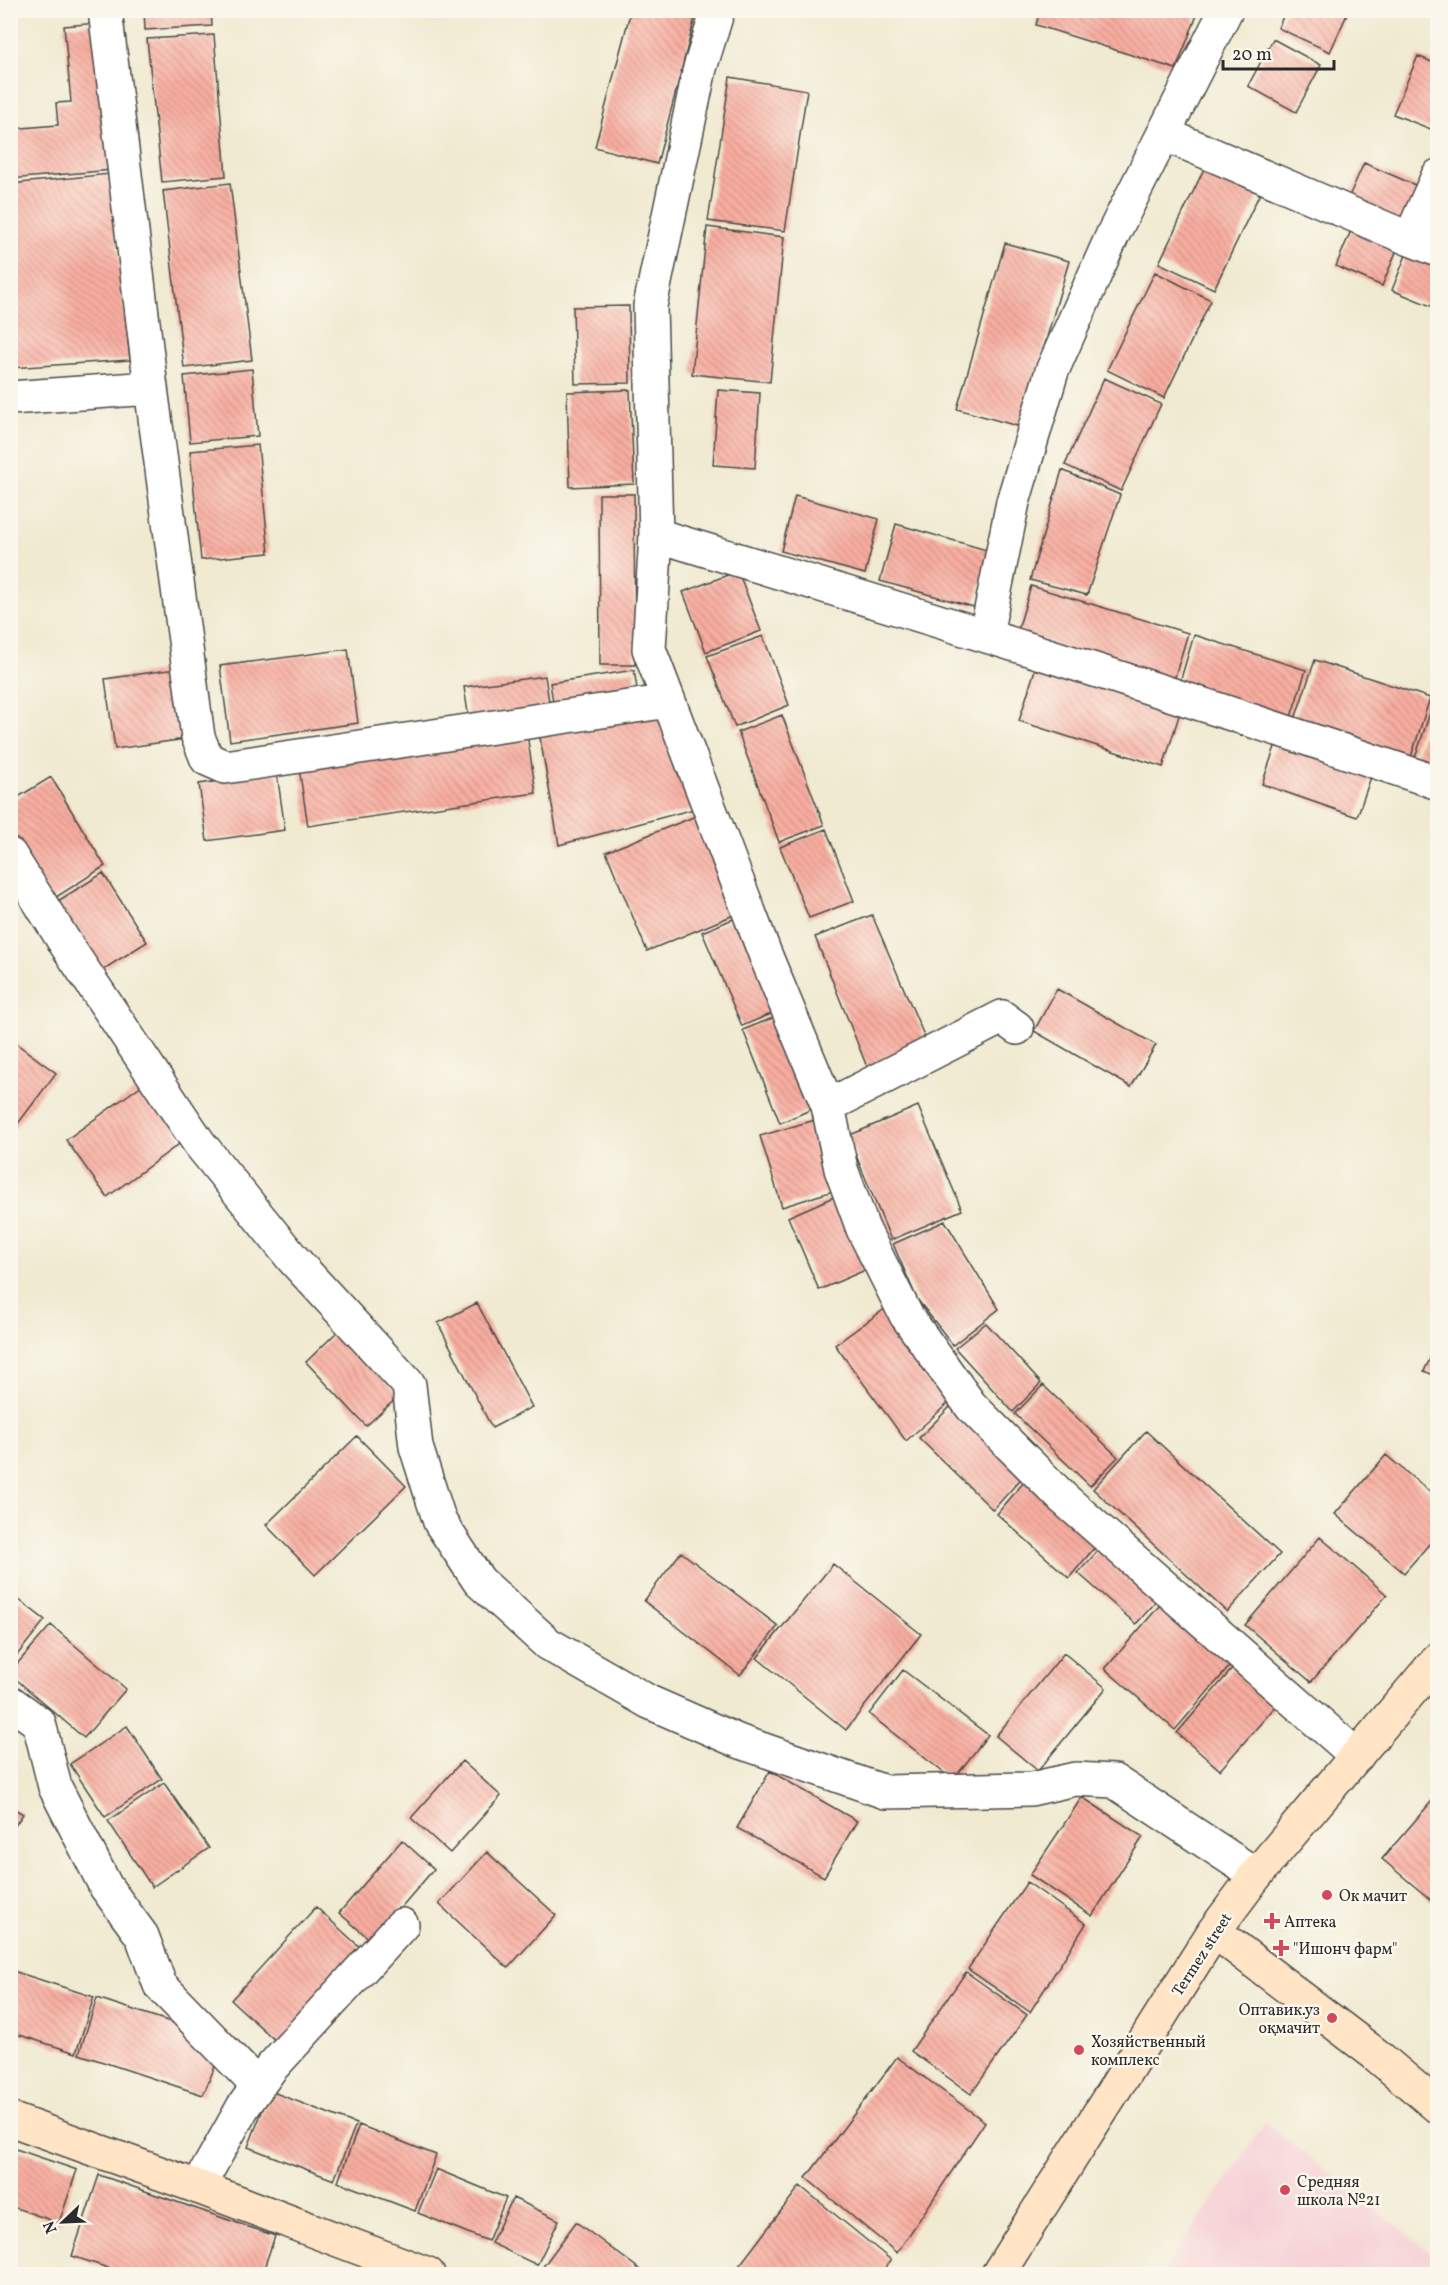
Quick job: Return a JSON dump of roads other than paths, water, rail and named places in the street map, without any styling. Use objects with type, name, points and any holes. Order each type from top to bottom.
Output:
[{"type":"main road","name":"Termez street","points":[[998,2274],[1214,1931],[1256,1875],[1437,1659]]},
{"type":"main road","points":[[1214,1931],[1375,2054],[1437,2107]]},
{"type":"main road","points":[[10,2120],[198,2187],[428,2274]]},
{"type":"street","points":[[105,10],[151,388],[198,737],[207,759],[225,767],[669,701]]},
{"type":"street","points":[[718,10],[700,68],[650,306],[656,535],[649,649],[765,954],[828,1106],[841,1169],[864,1229],[906,1315],[971,1406],[1063,1498],[1357,1756]]},
{"type":"street","points":[[986,634],[1013,502],[1052,371],[1113,234],[1226,10]]},
{"type":"street","points":[[1164,134],[1424,244],[1437,176]]},
{"type":"street","points":[[10,398],[151,388]]},
{"type":"street","points":[[656,535],[986,634],[1437,783]]},
{"type":"street","points":[[10,855],[67,946],[199,1143],[293,1259],[409,1385],[416,1447],[440,1522],[479,1581],[548,1644],[649,1702],[738,1742],[885,1792],[1031,1789],[1075,1779],[1114,1781],[1256,1875]]},
{"type":"street","points":[[828,1106],[1002,1017],[1017,1028]]},
{"type":"street","points":[[10,1702],[39,1724],[55,1787],[106,1887],[142,1936],[160,1985],[258,2086]]},
{"type":"street","points":[[198,2187],[243,2106],[271,2068],[402,1925]]},
{"type":"place","name":"Ок мачит","points":[[1327,1895]]},
{"type":"place","name":"Аптека","points":[[1272,1921]]},
{"type":"place","name":"\"Ишонч фарм\"","points":[[1281,1948]]},
{"type":"place","name":"Оптавик.уз оқмачит","points":[[1332,2018]]},
{"type":"place","name":"Хозяйственный комплекс","points":[[1079,2050]]},
{"type":"place","name":"Средняя школа №21","points":[[1285,2190]]}]
